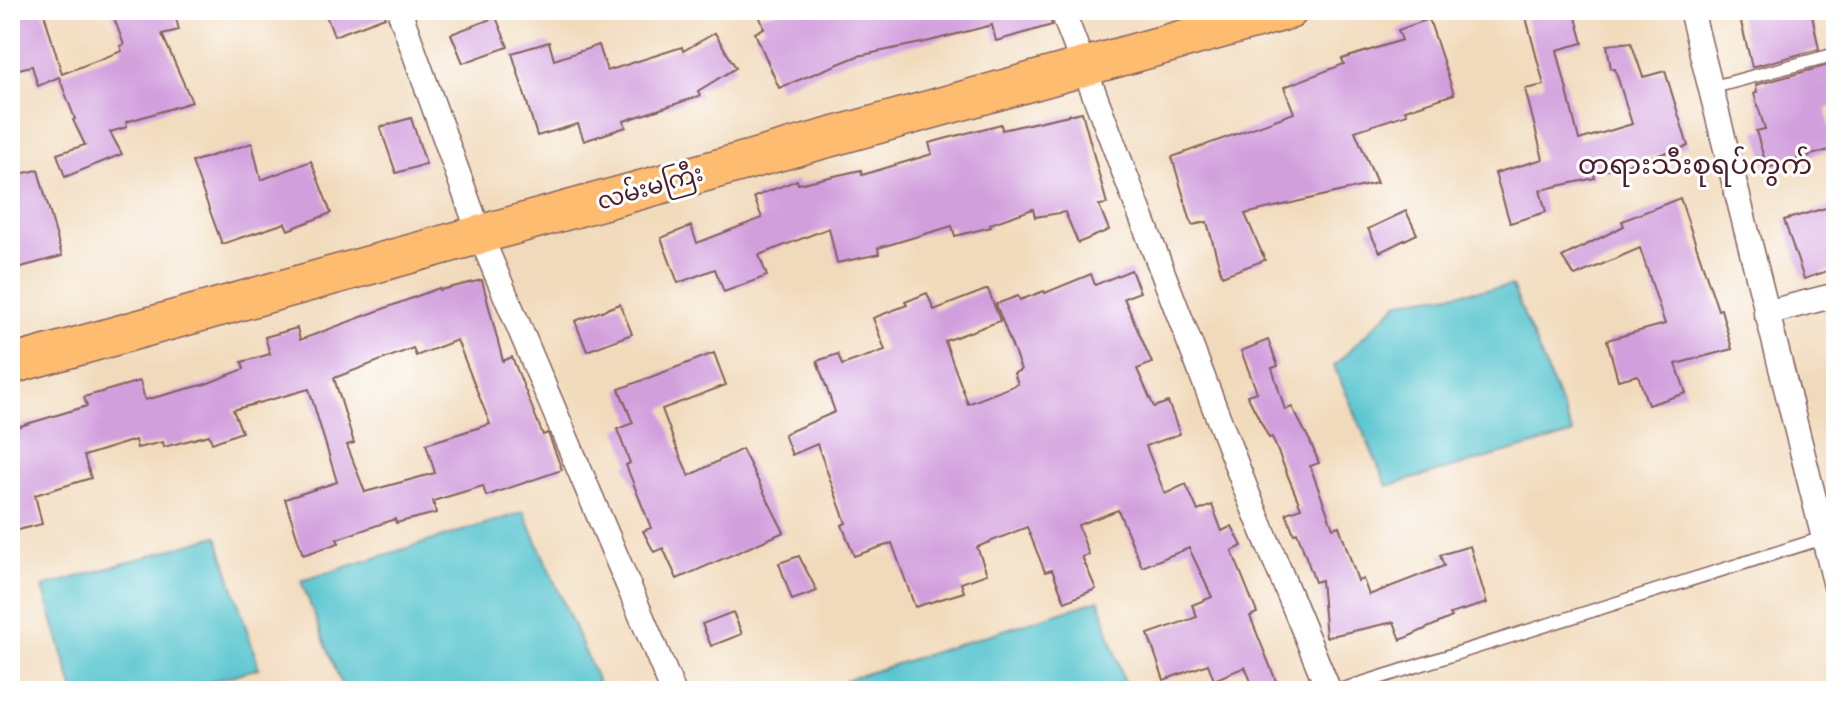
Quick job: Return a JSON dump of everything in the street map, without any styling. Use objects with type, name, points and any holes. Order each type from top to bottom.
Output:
[{"type":"main road","name":"လမ်းမကြီး","points":[[10,365],[1289,10]]},
{"type":"street","points":[[399,10],[480,235],[673,691]]},
{"type":"street","points":[[1062,10],[1248,495],[1329,691]]},
{"type":"street","points":[[1691,10],[1766,313],[1829,536],[1836,586]]},
{"type":"street","points":[[1766,313],[1836,295]]},
{"type":"lane","points":[[1710,88],[1836,54]]},
{"type":"lane","points":[[1337,691],[1829,536]]},
{"type":"water","points":[[1512,286],[1573,434],[1387,486],[1334,366],[1400,301]]},
{"type":"water","points":[[524,512],[602,691],[344,691],[301,581]]},
{"type":"water","points":[[217,536],[259,668],[177,691],[74,691],[43,587]]},
{"type":"water","points":[[1099,600],[1127,691],[850,691],[846,680]]},
{"type":"building","points":[[10,10],[43,10],[62,74],[122,51],[120,46],[124,45],[111,10],[174,10],[179,30],[162,34],[192,102],[126,122],[127,127],[110,132],[122,154],[65,177],[57,154],[85,145],[59,77],[38,86],[32,66],[10,71]]},
{"type":"building","points":[[324,10],[384,10],[385,17],[334,36]]},
{"type":"building","points":[[785,10],[1047,10],[1052,25],[996,41],[992,25],[858,56],[779,88],[755,33],[764,28],[759,15]]},
{"type":"building","points":[[1524,10],[1574,10],[1583,43],[1557,50],[1579,140],[1632,124],[1615,69],[1611,69],[1607,45],[1631,42],[1643,77],[1665,71],[1688,146],[1594,174],[1595,178],[1540,190],[1546,212],[1510,223],[1495,173],[1543,159],[1525,89],[1544,85]]},
{"type":"building","points":[[1738,10],[1811,10],[1819,49],[1752,67]]},
{"type":"building","points":[[496,17],[508,47],[463,63],[451,34]]},
{"type":"building","points":[[1429,19],[1454,94],[1355,131],[1377,183],[1245,214],[1265,260],[1222,276],[1207,222],[1192,225],[1172,157],[1294,113],[1284,87],[1344,64],[1342,59],[1402,40],[1398,30]]},
{"type":"building","points":[[715,33],[736,68],[698,91],[700,96],[624,121],[626,127],[584,141],[578,124],[537,136],[512,53],[549,42],[554,60],[599,45],[607,71],[682,47],[683,51]]},
{"type":"building","points":[[1836,63],[1836,105],[1826,109],[1832,149],[1767,168],[1756,131],[1765,129],[1754,94],[1757,92],[1756,85]]},
{"type":"building","points":[[1082,112],[1107,204],[1099,205],[1109,230],[1078,243],[1065,212],[1035,217],[1033,209],[990,224],[991,227],[955,236],[952,226],[878,248],[879,254],[837,263],[829,228],[759,255],[767,276],[724,292],[715,269],[678,283],[661,238],[691,226],[697,243],[762,218],[754,197],[797,180],[798,184],[861,170],[862,175],[932,154],[929,143],[1001,124],[1002,130]]},
{"type":"building","points":[[411,118],[426,164],[396,173],[380,127]]},
{"type":"building","points":[[252,143],[261,180],[311,161],[331,213],[288,230],[285,223],[222,244],[192,162]]},
{"type":"building","points":[[38,170],[62,256],[10,270],[10,176]]},
{"type":"building","points":[[1680,198],[1718,310],[1721,309],[1732,349],[1676,364],[1686,393],[1648,405],[1638,375],[1618,380],[1607,340],[1665,324],[1640,248],[1575,276],[1562,257],[1624,226],[1622,221]]},
{"type":"building","points":[[1836,205],[1836,268],[1804,279],[1784,220]]},
{"type":"building","points":[[1406,211],[1417,234],[1380,252],[1368,229]]},
{"type":"building","points":[[1131,270],[1140,292],[1124,298],[1152,363],[1137,369],[1154,407],[1168,402],[1180,434],[1146,446],[1165,494],[1186,484],[1198,511],[1212,505],[1222,531],[1232,526],[1242,546],[1232,551],[1257,613],[1250,616],[1280,691],[1255,691],[1245,667],[1214,680],[1208,664],[1164,680],[1148,634],[1197,617],[1192,605],[1212,597],[1189,548],[1142,567],[1118,510],[1078,525],[1089,555],[1082,557],[1096,589],[1065,602],[1052,570],[1045,572],[1027,527],[977,547],[987,574],[961,583],[964,592],[915,607],[892,543],[854,556],[842,525],[846,523],[817,444],[792,455],[784,434],[835,412],[817,361],[838,354],[842,365],[885,350],[873,318],[907,305],[905,302],[927,293],[934,310],[988,289],[1000,321],[945,341],[968,404],[1018,384],[1014,373],[1021,370],[996,304],[1018,296],[1020,300],[1045,293],[1091,274],[1095,285]]},
{"type":"building","points":[[482,280],[503,361],[512,357],[543,435],[548,433],[562,470],[486,496],[483,486],[433,501],[436,513],[396,523],[395,519],[337,539],[339,543],[303,555],[285,499],[337,482],[309,389],[233,410],[242,432],[212,443],[209,435],[164,447],[163,442],[137,448],[135,440],[84,456],[91,478],[35,495],[42,524],[10,532],[10,429],[87,406],[84,397],[140,381],[145,400],[206,384],[244,369],[242,362],[270,354],[265,337],[297,328],[300,340],[440,290]],"holes":[[[457,340],[490,424],[426,444],[435,473],[365,492],[347,445],[354,443],[334,378],[413,348],[416,356]]]},
{"type":"building","points":[[620,304],[632,334],[587,351],[575,321]]},
{"type":"building","points":[[1268,340],[1278,366],[1272,368],[1285,410],[1292,407],[1310,441],[1319,463],[1310,466],[1333,528],[1339,526],[1358,581],[1363,579],[1369,595],[1444,566],[1440,555],[1470,546],[1487,603],[1450,614],[1452,617],[1401,640],[1394,622],[1326,637],[1321,580],[1315,582],[1297,532],[1294,534],[1286,513],[1301,508],[1272,437],[1269,438],[1247,395],[1257,392],[1241,351]]},
{"type":"building","points":[[714,353],[726,385],[662,409],[675,444],[689,476],[742,449],[784,532],[677,579],[663,548],[654,552],[643,531],[651,528],[626,465],[630,463],[617,429],[633,423],[619,389]]},
{"type":"building","points":[[799,556],[817,591],[792,600],[779,563]]},
{"type":"building","points":[[733,612],[742,634],[711,646],[702,624]]},
{"type":"district","name":"တရားသီးစုရပ်ကွက်","points":[[1695,164]]}]
